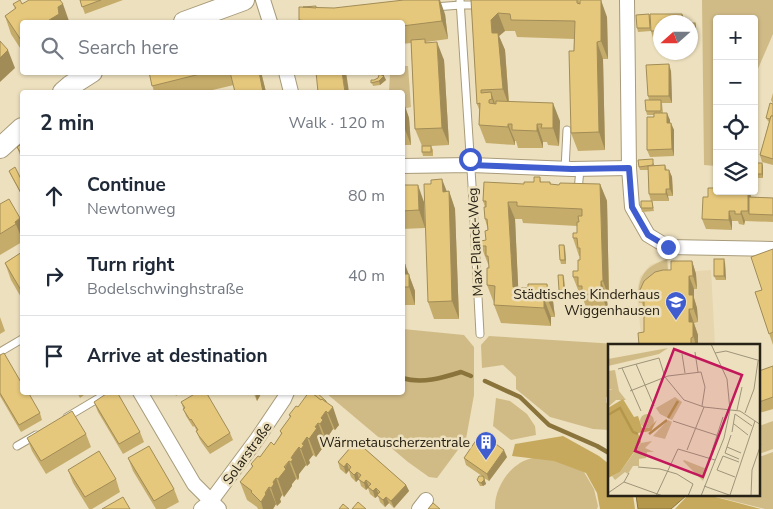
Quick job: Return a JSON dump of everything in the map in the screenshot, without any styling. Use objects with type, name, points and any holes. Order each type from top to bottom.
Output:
[{"type":"main road","points":[[189,20],[244,0]]},
{"type":"main road","points":[[65,90],[87,75]]},
{"type":"main road","points":[[0,148],[20,130]]},
{"type":"street","points":[[263,0],[269,20]]},
{"type":"street","points":[[627,0],[629,168],[632,207],[648,235],[668,247],[773,249]]},
{"type":"street","points":[[287,75],[290,90]]},
{"type":"street","points":[[405,166],[470,165],[565,169],[629,168]]},
{"type":"street","points":[[142,395],[194,484],[210,506]]},
{"type":"street","name":"Solarstraße","points":[[210,506],[286,395]]},
{"type":"lane","points":[[422,8],[460,3],[486,5]]},
{"type":"lane","name":"Max-Planck-Weg","points":[[460,3],[480,334]]},
{"type":"lane","points":[[565,169],[567,130]]},
{"type":"lane","points":[[578,199],[580,169]]},
{"type":"lane","points":[[0,352],[20,340]]},
{"type":"lane","points":[[61,420],[104,395]]},
{"type":"lane","points":[[17,446],[39,433]]},
{"type":"shaded area","points":[[702,0],[773,0],[773,34],[758,69],[758,15],[713,15],[713,166],[704,165]]},
{"type":"shaded area","points":[[405,66],[408,66],[411,107],[405,108],[405,90],[389,90],[390,75],[405,75]]},
{"type":"shaded area","name":"Städtisches Kinderhaus Wiggenhausen","points":[[668,258],[669,273],[711,270],[715,344],[642,344],[637,296],[638,285],[640,277],[650,265]]},
{"type":"shaded area","points":[[667,259],[669,281],[643,303],[639,303],[638,293],[644,273],[654,265]]},
{"type":"shaded area","points":[[405,329],[464,335],[474,347],[474,395],[466,439],[437,478],[429,477],[408,462],[328,395],[405,395]]},
{"type":"shaded area","points":[[489,336],[617,344],[608,344],[608,397],[606,397],[606,403],[608,403],[608,430],[593,429],[550,417],[516,389],[516,377],[503,365],[482,368],[481,345]]},
{"type":"shaded area","points":[[496,398],[510,401],[527,414],[535,426],[536,435],[511,440],[493,426]]},
{"type":"shaded area","points":[[773,421],[773,449],[760,454],[760,426]]},
{"type":"shaded area","points":[[563,436],[599,456],[608,463],[608,496],[633,496],[635,509],[600,509],[597,493],[586,473],[554,461],[512,456],[515,444]]},
{"type":"shaded area","points":[[773,452],[773,509],[765,509],[713,496],[760,496],[760,457]]},
{"type":"shaded area","points":[[549,456],[584,472],[594,489],[597,509],[495,509],[495,501],[500,486],[509,472],[529,459]]},
{"type":"shaded area","points":[[636,496],[686,496],[671,509],[638,509]]},
{"type":"shaded area","points":[[687,496],[712,496],[761,509],[675,509]]},
{"type":"building","points":[[20,0],[22,4],[29,0],[60,0],[63,4],[58,7],[59,14],[49,20],[20,20],[20,38],[5,16],[16,8],[13,4]]},
{"type":"building","points":[[80,0],[101,0],[82,7]]},
{"type":"building","points":[[404,0],[439,0],[442,21],[405,26],[405,20],[299,20],[299,7],[334,8]]},
{"type":"building","points":[[471,0],[577,0],[577,3],[580,4],[580,0],[601,0],[601,41],[597,42],[599,132],[571,133],[569,51],[574,51],[575,21],[511,20],[510,14],[498,13],[491,20],[492,33],[498,33],[503,89],[481,90],[481,93],[491,92],[492,99],[489,100],[489,103],[496,104],[496,101],[553,103],[553,128],[541,128],[542,124],[537,124],[537,131],[512,130],[512,124],[508,124],[508,127],[479,125],[480,103],[477,104]]},
{"type":"building","points":[[649,14],[650,28],[637,28],[636,15]]},
{"type":"building","points":[[650,14],[682,14],[653,15],[653,31],[651,31]]},
{"type":"building","points":[[425,39],[425,43],[437,42],[442,128],[415,129],[411,40]]},
{"type":"building","points":[[0,41],[8,50],[0,58]]},
{"type":"building","points":[[669,64],[669,96],[648,96],[646,65]]},
{"type":"building","points":[[150,75],[196,75],[152,86]]},
{"type":"building","points":[[231,75],[260,75],[263,90],[234,90]]},
{"type":"building","points":[[316,75],[342,75],[345,90],[318,90]]},
{"type":"building","points":[[379,75],[384,76],[379,81],[371,83],[371,80],[378,78]]},
{"type":"building","points":[[645,100],[661,100],[661,111],[646,111]]},
{"type":"building","points":[[770,103],[773,104],[773,116],[770,119],[766,118]]},
{"type":"building","points":[[654,113],[667,113],[667,123],[671,123],[672,149],[647,150],[647,117],[654,117]]},
{"type":"building","points":[[771,116],[773,116],[773,159],[760,155]]},
{"type":"building","points":[[422,146],[431,146],[431,152],[422,152]]},
{"type":"building","points":[[653,159],[653,165],[639,167],[638,160]]},
{"type":"building","points":[[758,163],[762,163],[762,174],[758,174]]},
{"type":"building","points":[[665,165],[665,170],[669,170],[670,189],[666,189],[666,194],[649,194],[648,166]]},
{"type":"building","points":[[15,167],[20,177],[20,191],[9,171]]},
{"type":"building","points":[[534,177],[540,177],[540,182],[550,182],[550,184],[559,185],[560,183],[600,184],[603,281],[601,281],[601,294],[582,294],[582,286],[578,286],[578,277],[573,277],[573,271],[578,271],[580,248],[578,248],[577,238],[573,238],[573,233],[577,233],[578,216],[582,216],[582,209],[517,206],[517,202],[508,202],[513,287],[528,288],[528,284],[547,284],[548,300],[544,299],[544,308],[494,305],[495,286],[487,285],[488,256],[486,256],[486,246],[481,246],[481,241],[486,240],[485,231],[488,230],[484,207],[486,207],[486,201],[483,201],[484,182],[524,184],[524,182],[534,182]]},
{"type":"building","points":[[442,179],[443,192],[449,191],[452,301],[428,302],[424,184],[431,184],[431,180]]},
{"type":"building","points":[[405,185],[418,185],[419,210],[405,211]]},
{"type":"building","points":[[708,188],[713,188],[713,195],[748,195],[748,211],[741,211],[741,214],[735,214],[735,211],[729,211],[729,220],[702,219],[703,197],[708,197]]},
{"type":"building","points":[[749,197],[773,198],[773,215],[749,214]]},
{"type":"building","points":[[9,199],[20,218],[15,222],[16,224],[0,234],[0,204]]},
{"type":"building","points":[[641,201],[652,201],[653,208],[641,208]]},
{"type":"building","points":[[559,245],[564,245],[565,260],[560,260]]},
{"type":"building","points":[[773,249],[773,332],[769,334],[755,292],[762,290],[751,257]]},
{"type":"building","points":[[20,253],[20,289],[5,263]]},
{"type":"building","points":[[714,259],[724,259],[724,276],[714,276]]},
{"type":"building","name":"Städtisches Kinderhaus Wiggenhausen","points":[[671,261],[692,261],[693,276],[689,276],[689,295],[693,295],[693,309],[689,309],[689,322],[693,322],[691,344],[639,344],[638,333],[644,332],[644,297],[640,297],[640,290],[644,281],[655,272],[671,270]]},
{"type":"building","points":[[405,274],[409,274],[409,287],[405,287]]},
{"type":"building","points":[[558,275],[563,275],[564,290],[559,290]]},
{"type":"building","points":[[4,353],[20,381],[20,395],[30,395],[40,413],[19,425],[0,393],[0,355]]},
{"type":"building","points":[[773,366],[773,397],[760,402],[760,371]]},
{"type":"building","points":[[104,395],[119,395],[140,432],[119,444],[94,402]]},
{"type":"building","points":[[193,395],[208,395],[230,433],[208,447],[196,431],[198,430],[183,409],[185,408],[181,402]]},
{"type":"building","points":[[307,395],[315,395],[333,407],[328,413],[326,411],[321,418],[323,420],[315,427],[317,428],[309,439],[307,437],[301,449],[299,447],[295,452],[291,462],[289,461],[284,467],[286,469],[278,479],[276,478],[271,488],[269,487],[261,502],[252,491],[240,482],[253,466],[251,464],[258,456],[260,457],[271,442],[274,445],[282,433],[280,431],[291,416],[289,415],[296,406],[298,407]]},
{"type":"building","points":[[315,395],[319,395],[326,402]]},
{"type":"building","points":[[72,411],[86,434],[41,461],[27,438]]},
{"type":"building","name":"Wärmetauscherzentrale","points":[[481,433],[504,450],[487,474],[464,458]]},
{"type":"building","points":[[356,441],[406,485],[391,501],[386,497],[383,500],[377,495],[380,492],[376,488],[373,491],[368,487],[371,484],[366,480],[364,483],[358,479],[361,475],[357,472],[354,475],[349,470],[351,467],[347,463],[344,467],[338,462]]},
{"type":"building","points":[[149,446],[174,489],[154,501],[128,458]]},
{"type":"building","points":[[99,451],[116,479],[85,497],[68,470]]},
{"type":"building","points":[[479,476],[484,478],[481,483],[477,480]]},
{"type":"building","points":[[123,497],[130,509],[102,509]]},
{"type":"building","points":[[358,502],[366,509],[352,509]]},
{"type":"building","points":[[433,503],[440,509],[428,509]]},
{"type":"building","points":[[343,504],[349,509],[339,509]]},
{"type":"waterway","points":[[405,379],[424,380],[461,372],[471,376]]},
{"type":"waterway","points":[[485,381],[520,397],[549,425],[608,452]]},
{"type":"place","name":"Städtisches Kinderhaus Wiggenhausen","points":[[676,321]]},
{"type":"place","name":"Wärmetauscherzentrale","points":[[486,461]]},
{"type":"route","points":[[470,159],[470,165],[572,169],[629,168],[632,207],[648,235],[668,247]]}]
